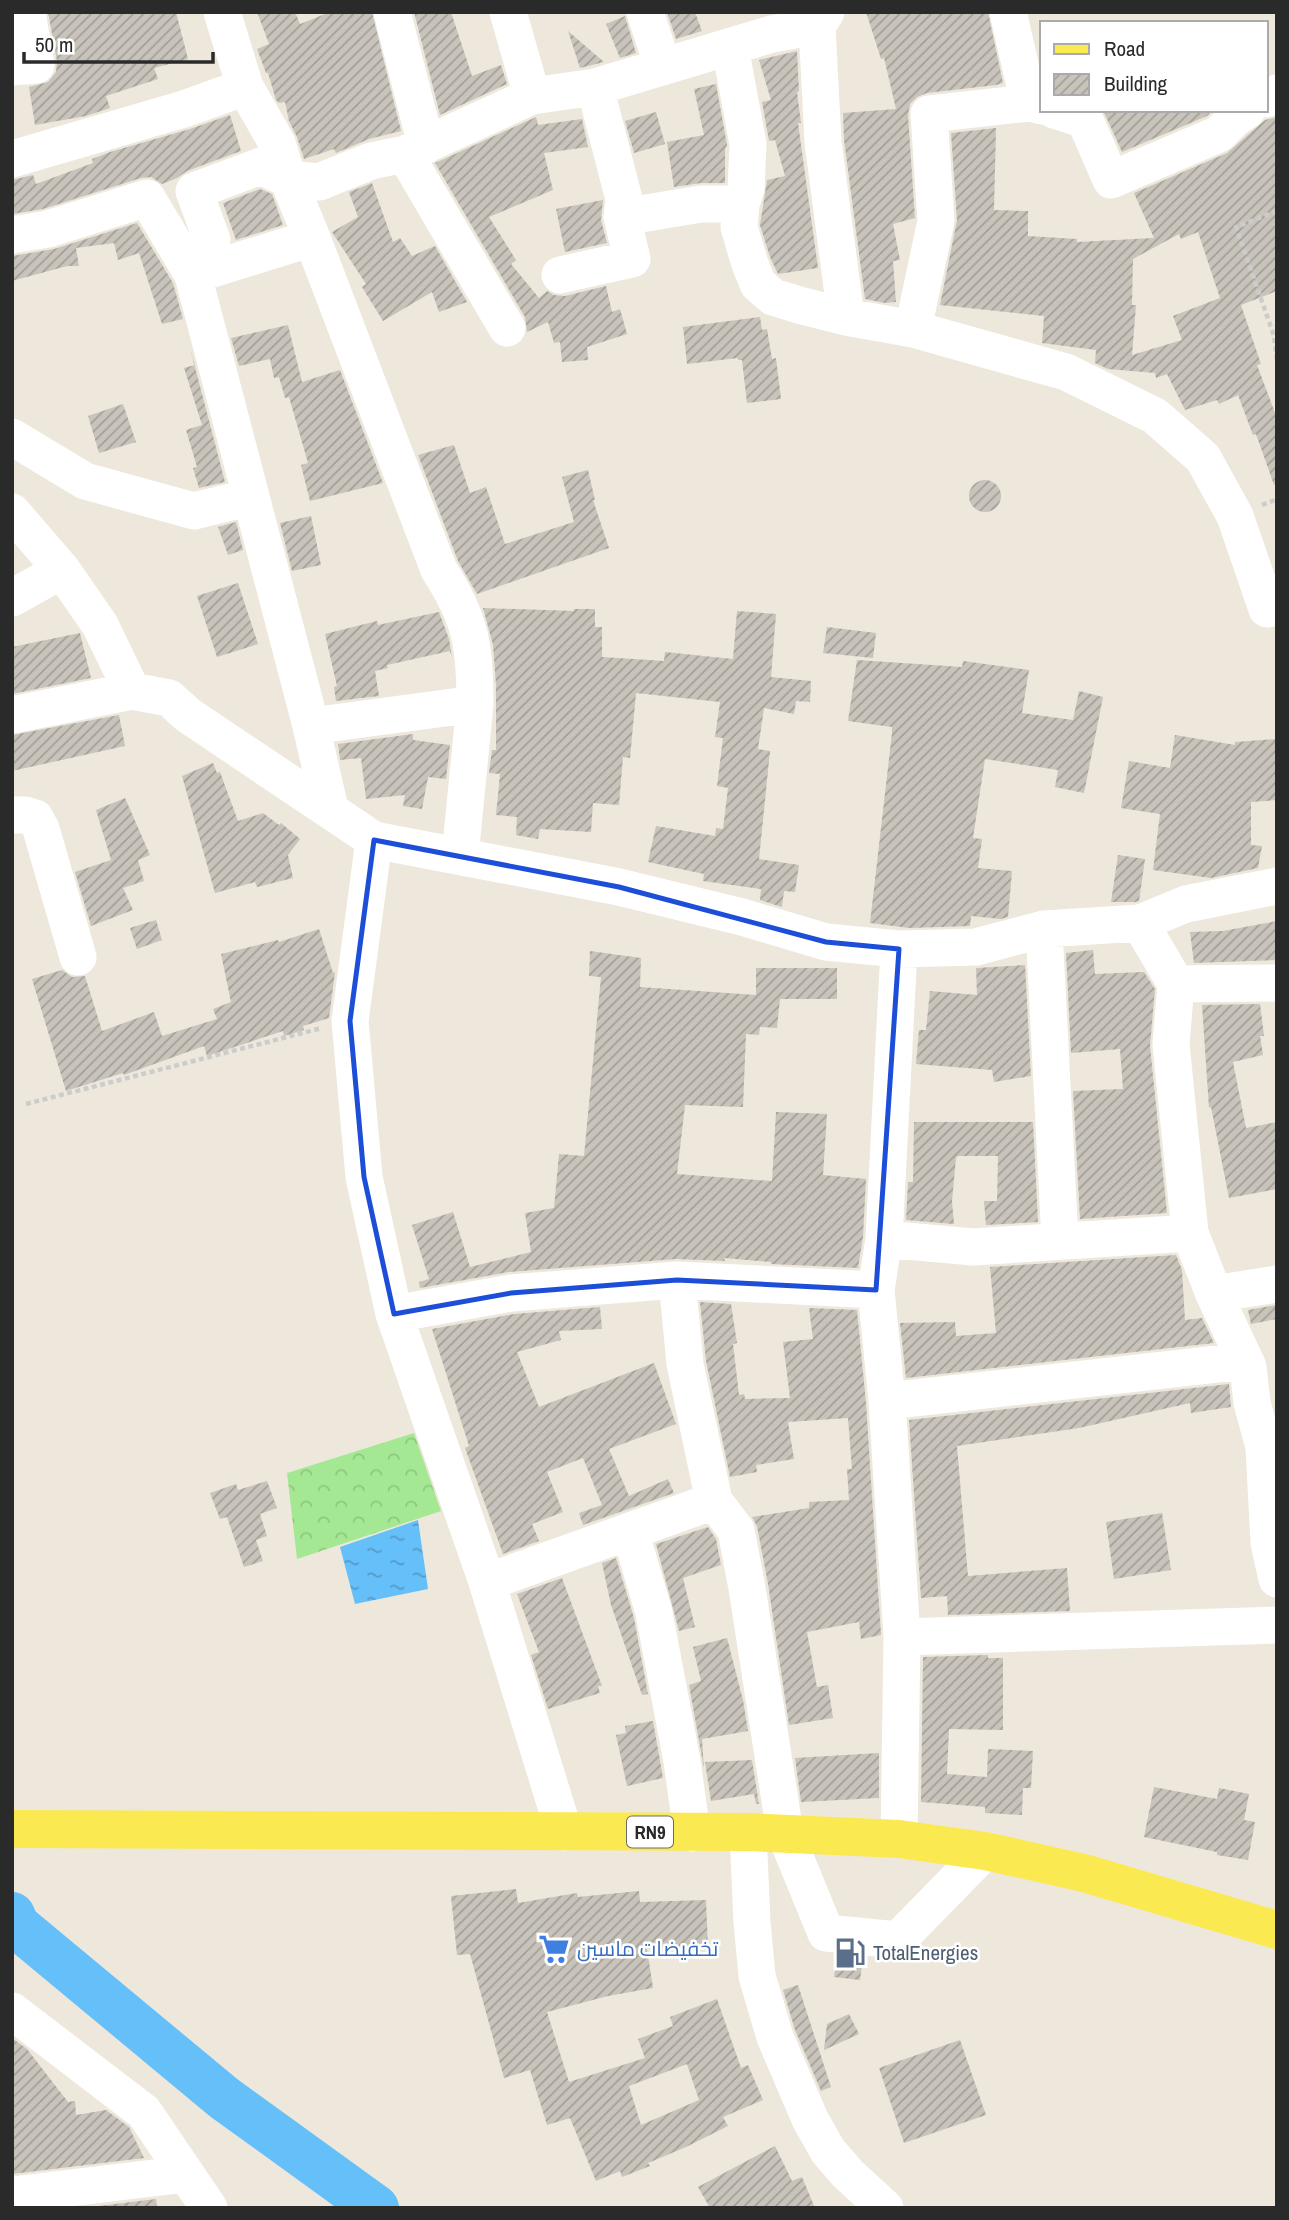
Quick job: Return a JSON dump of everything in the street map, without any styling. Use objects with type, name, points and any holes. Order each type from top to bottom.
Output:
[{"type":"main road","name":"RN9","points":[[12,1829],[767,1832],[899,1839],[985,1851],[1084,1873],[1277,1930]]},
{"type":"street","points":[[12,67],[36,65],[27,12]]},
{"type":"street","points":[[222,12],[245,87],[276,143],[439,570],[458,600],[471,638],[475,663],[475,704],[460,856]]},
{"type":"street","points":[[392,12],[415,150],[507,328]]},
{"type":"street","points":[[508,12],[532,96]]},
{"type":"street","points":[[645,12],[663,67]]},
{"type":"street","points":[[1008,12],[1040,100]]},
{"type":"street","points":[[193,275],[212,240],[194,191],[261,166],[289,179],[319,182],[371,161],[415,150],[532,96],[595,87],[821,19],[823,142],[846,317]]},
{"type":"street","points":[[730,47],[748,144],[746,188],[739,227],[758,284],[774,297],[846,317],[913,329],[1066,372],[1155,416],[1203,458],[1235,516],[1267,609],[1277,607]]},
{"type":"street","points":[[12,159],[184,109],[245,87]]},
{"type":"street","points":[[560,275],[632,259],[622,217],[624,200],[595,87]]},
{"type":"street","points":[[913,329],[936,221],[929,114],[1040,106]]},
{"type":"street","points":[[1060,112],[1085,120],[1111,180],[1219,135],[1244,112]]},
{"type":"street","points":[[12,235],[48,229],[147,198],[193,275],[311,726],[330,809]]},
{"type":"street","points":[[622,217],[701,204],[741,205]]},
{"type":"street","points":[[193,275],[312,238]]},
{"type":"street","points":[[12,437],[85,481],[194,511],[251,497]]},
{"type":"street","points":[[12,512],[62,570],[100,625],[132,691]]},
{"type":"street","points":[[12,598],[62,570]]},
{"type":"street","points":[[12,715],[132,691],[169,698],[188,715],[374,840],[619,887],[742,917],[826,942],[899,949],[976,947],[1044,929],[1140,923],[1186,904],[1277,886]]},
{"type":"street","points":[[311,726],[475,704]]},
{"type":"street","points":[[12,815],[35,818],[41,829],[78,957]]},
{"type":"street","points":[[374,840],[350,1021],[363,1177],[394,1314],[487,1582],[564,1832]]},
{"type":"street","points":[[1140,923],[1177,984],[1171,1044],[1190,1233],[1214,1294],[1256,1364],[1252,1403],[1270,1447],[1277,1579]]},
{"type":"street","points":[[1044,929],[1060,1241]]},
{"type":"street","points":[[899,949],[884,1240],[876,1290],[887,1401],[902,1637],[899,1839]]},
{"type":"street","points":[[1177,984],[1277,983]]},
{"type":"street","points":[[884,1240],[973,1247],[1190,1233]]},
{"type":"street","points":[[394,1314],[511,1293],[677,1280],[876,1290]]},
{"type":"street","points":[[677,1280],[685,1364],[714,1501],[736,1530],[747,1588],[767,1832],[752,1922],[757,1976],[775,2037],[810,2119],[828,2151],[848,2174],[885,2208]]},
{"type":"street","points":[[1214,1294],[1277,1284]]},
{"type":"street","points":[[887,1401],[1256,1364]]},
{"type":"street","points":[[487,1582],[714,1501]]},
{"type":"street","points":[[630,1531],[654,1613],[682,1761],[692,1833]]},
{"type":"street","points":[[902,1637],[1277,1625]]},
{"type":"street","points":[[767,1832],[826,1933],[898,1940],[985,1851]]},
{"type":"street","points":[[12,2011],[144,2112],[209,2208]]},
{"type":"street","points":[[12,2195],[186,2174]]},
{"type":"path","points":[[1277,211],[1236,227],[1274,336],[1277,360]]},
{"type":"path","points":[[26,1104],[187,1065],[350,1021]]},
{"type":"highlighted area","points":[[374,840],[619,887],[826,942],[899,949],[876,1290],[677,1280],[511,1293],[394,1314],[364,1177],[350,1021]]},
{"type":"green space","points":[[414,1433],[441,1511],[297,1559],[287,1473]]},
{"type":"water","points":[[418,1520],[428,1589],[355,1604],[340,1547]]},
{"type":"building","points":[[48,12],[176,12],[188,59],[154,68],[158,79],[106,96],[110,108],[86,116],[35,125],[29,87],[48,82],[56,72],[57,61]]},
{"type":"building","points":[[257,12],[295,12],[300,24],[330,12],[372,12],[401,131],[369,139],[336,153],[334,149],[304,159],[289,121],[285,102],[279,103],[276,100],[257,49],[269,44]]},
{"type":"building","points":[[414,12],[451,12],[472,76],[501,65],[507,84],[440,115]]},
{"type":"building","points":[[667,12],[695,12],[702,31],[676,39]]},
{"type":"building","points":[[866,12],[988,12],[1003,83],[927,93],[910,104],[908,115],[915,218],[893,224],[900,260],[893,261],[896,302],[885,303],[865,299],[844,140],[843,113],[896,109],[884,58],[881,59]]},
{"type":"building","points":[[625,16],[636,53],[620,58],[606,24]]},
{"type":"building","points":[[568,31],[604,62],[580,68]]},
{"type":"building","points":[[797,51],[797,92],[801,123],[798,123],[818,268],[778,274],[760,225],[767,180],[785,176],[775,140],[769,141],[762,102],[771,100],[759,60]]},
{"type":"building","points":[[716,84],[727,145],[725,183],[674,187],[667,142],[704,135],[694,89]]},
{"type":"building","points":[[656,112],[665,144],[634,153],[625,121]]},
{"type":"building","points":[[1104,112],[1211,112],[1207,116],[1122,152]]},
{"type":"building","points":[[230,115],[241,151],[187,171],[162,184],[151,177],[141,178],[43,209],[12,214],[12,180],[33,175],[36,184],[93,163],[92,159],[110,152]]},
{"type":"building","points":[[536,117],[538,125],[582,119],[588,147],[544,153],[553,190],[489,217],[516,260],[511,264],[539,298],[547,291],[565,296],[606,286],[612,312],[620,309],[627,334],[587,347],[588,360],[562,362],[560,342],[554,343],[548,322],[527,332],[525,317],[435,163]]},
{"type":"building","points":[[1277,117],[1277,291],[1241,305],[1261,364],[1257,365],[1277,418],[1277,484],[1274,485],[1256,434],[1253,435],[1238,395],[1219,404],[1217,400],[1185,410],[1167,374],[1156,378],[1155,373],[1108,369],[1095,363],[1096,350],[1042,343],[1044,316],[940,305],[957,220],[951,133],[996,128],[994,210],[1028,211],[1028,236],[1077,239],[1077,242],[1154,238],[1134,193],[1227,153],[1265,120]],"holes":[[[1198,232],[1220,298],[1173,316],[1182,340],[1132,355],[1136,305],[1132,305],[1133,259],[1179,234],[1181,239]]]},
{"type":"building","points":[[372,183],[393,242],[400,238],[412,256],[435,246],[467,302],[439,312],[432,292],[383,321],[362,287],[366,284],[332,232],[358,217],[349,192]]},
{"type":"building","points":[[260,189],[272,194],[283,225],[236,240],[223,203]]},
{"type":"building","points":[[603,200],[601,220],[607,243],[565,252],[556,209]]},
{"type":"building","points":[[137,223],[173,283],[183,319],[162,324],[139,253],[118,260],[114,243],[76,248],[79,266],[67,266],[12,281],[12,256],[54,249]]},
{"type":"building","points":[[760,317],[762,330],[767,329],[772,359],[776,358],[781,399],[747,403],[742,360],[738,358],[687,364],[683,327]]},
{"type":"building","points":[[288,325],[302,382],[340,370],[383,483],[310,501],[301,465],[308,463],[289,397],[285,398],[279,377],[274,378],[270,359],[239,366],[231,338]]},
{"type":"building","points":[[194,365],[225,482],[199,488],[193,468],[197,467],[186,430],[202,425],[184,368]]},
{"type":"building","points":[[123,404],[136,442],[99,453],[88,416]]},
{"type":"building","points":[[454,445],[470,493],[486,487],[505,544],[574,522],[562,477],[588,470],[593,500],[609,548],[477,594],[458,561],[418,455]]},
{"type":"building","points":[[985,480],[996,485],[1001,496],[996,507],[985,512],[974,507],[969,496],[974,485]]},
{"type":"building","points":[[311,516],[321,565],[292,571],[280,523]]},
{"type":"building","points":[[236,522],[243,550],[228,555],[218,527]]},
{"type":"building","points":[[238,583],[258,644],[217,657],[197,596]]},
{"type":"building","points":[[483,608],[574,611],[595,609],[595,627],[602,627],[602,657],[664,661],[665,652],[733,659],[737,611],[776,614],[771,677],[811,681],[810,702],[796,701],[794,714],[764,708],[758,749],[770,751],[759,859],[799,865],[795,892],[784,891],[782,907],[760,900],[761,889],[703,881],[704,874],[648,862],[656,826],[715,836],[716,828],[723,829],[728,788],[717,786],[723,738],[715,737],[720,702],[636,693],[630,758],[623,757],[619,805],[593,803],[591,832],[540,829],[538,839],[516,835],[517,817],[496,815],[500,774],[489,773],[492,750],[496,750],[496,685],[493,645]]},
{"type":"building","points":[[439,612],[449,639],[452,658],[450,651],[387,665],[388,668],[375,671],[379,696],[336,701],[334,687],[337,686],[325,634],[377,621],[378,625]]},
{"type":"building","points":[[827,627],[876,633],[873,658],[823,653]]},
{"type":"building","points":[[80,633],[91,678],[12,694],[12,647]]},
{"type":"building","points":[[857,660],[962,667],[963,661],[1029,670],[1022,713],[1073,720],[1079,691],[1103,697],[1084,793],[1055,787],[1058,770],[985,759],[973,838],[982,839],[978,868],[1012,871],[1008,917],[1001,919],[971,916],[970,926],[909,928],[870,923],[892,727],[848,721]]},
{"type":"building","points":[[119,715],[125,746],[12,771],[12,735]]},
{"type":"building","points":[[413,734],[413,740],[450,745],[446,779],[428,777],[422,809],[403,806],[405,795],[366,799],[361,758],[340,760],[338,744]]},
{"type":"building","points":[[1175,735],[1235,745],[1235,742],[1277,739],[1277,800],[1251,802],[1251,845],[1262,846],[1258,868],[1211,878],[1153,870],[1160,814],[1121,808],[1129,761],[1170,768]]},
{"type":"building","points":[[213,763],[217,773],[220,772],[238,821],[263,813],[279,825],[281,823],[300,839],[288,855],[293,878],[257,887],[255,882],[215,893],[182,776]]},
{"type":"building","points":[[125,798],[150,855],[138,860],[144,881],[123,888],[133,910],[91,926],[75,872],[111,860],[96,810]]},
{"type":"building","points":[[1118,855],[1145,859],[1139,901],[1111,902]]},
{"type":"building","points":[[156,920],[162,940],[137,949],[130,928]]},
{"type":"building","points":[[1277,921],[1277,960],[1194,963],[1190,932],[1223,931]]},
{"type":"building","points":[[319,929],[333,973],[335,972],[329,1018],[303,1026],[304,1030],[284,1036],[283,1031],[207,1056],[204,1046],[124,1075],[123,1073],[66,1091],[32,979],[62,970],[72,977],[85,976],[102,1031],[154,1012],[162,1036],[217,1019],[213,1009],[231,1002],[221,954],[278,940],[279,942]]},
{"type":"building","points":[[1093,950],[1095,974],[1144,972],[1155,989],[1150,1046],[1167,1213],[1080,1219],[1073,1091],[1123,1089],[1120,1049],[1071,1053],[1066,953]]},
{"type":"building","points":[[590,951],[641,958],[640,987],[756,995],[756,968],[837,968],[837,999],[780,999],[777,1028],[760,1027],[759,1035],[746,1034],[743,1107],[685,1105],[677,1174],[772,1181],[776,1112],[827,1114],[823,1175],[866,1179],[863,1237],[858,1268],[771,1264],[724,1258],[725,1261],[676,1259],[509,1272],[420,1288],[419,1282],[429,1279],[412,1225],[453,1212],[470,1267],[531,1252],[525,1213],[554,1208],[559,1154],[584,1156],[601,977],[589,976]]},
{"type":"building","points":[[1025,965],[1031,1076],[994,1082],[992,1070],[916,1064],[919,1030],[926,1030],[930,991],[977,995],[976,968]]},
{"type":"building","points":[[1260,1004],[1264,1036],[1260,1036],[1263,1055],[1233,1062],[1246,1128],[1277,1122],[1277,1189],[1229,1198],[1211,1107],[1209,1108],[1202,1005]]},
{"type":"building","points":[[914,1122],[1033,1122],[1038,1222],[986,1225],[984,1201],[997,1201],[998,1156],[956,1158],[952,1201],[954,1224],[906,1220],[908,1182],[913,1182]]},
{"type":"building","points":[[1176,1255],[1182,1270],[1185,1320],[1202,1318],[1214,1343],[906,1378],[900,1323],[955,1322],[956,1336],[996,1333],[990,1267]]},
{"type":"building","points":[[700,1302],[731,1304],[737,1343],[733,1344],[739,1395],[744,1394],[745,1399],[790,1398],[783,1342],[813,1339],[809,1308],[857,1310],[866,1403],[881,1635],[861,1639],[859,1622],[807,1632],[817,1687],[828,1685],[833,1718],[789,1725],[768,1584],[757,1526],[752,1517],[809,1508],[809,1502],[849,1500],[847,1469],[852,1469],[848,1418],[788,1422],[794,1459],[756,1465],[757,1472],[730,1477],[706,1361]]},
{"type":"building","points":[[1277,1305],[1277,1319],[1251,1324],[1248,1310]]},
{"type":"building","points":[[600,1307],[602,1329],[559,1331],[561,1340],[517,1352],[539,1407],[654,1363],[676,1424],[609,1449],[629,1496],[668,1479],[674,1493],[583,1525],[579,1513],[602,1505],[583,1458],[547,1472],[563,1512],[532,1524],[539,1541],[503,1554],[465,1448],[469,1446],[432,1329],[514,1314]]},
{"type":"building","points":[[1229,1384],[1231,1407],[1191,1413],[1190,1403],[1079,1428],[957,1446],[968,1576],[1067,1568],[1070,1611],[948,1615],[947,1596],[921,1598],[909,1420]]},
{"type":"building","points":[[267,1481],[277,1508],[260,1514],[267,1536],[256,1540],[263,1561],[244,1567],[227,1517],[220,1519],[210,1493],[236,1484],[238,1490]]},
{"type":"building","points":[[1162,1513],[1171,1570],[1114,1579],[1106,1522]]},
{"type":"building","points":[[708,1527],[716,1539],[721,1565],[683,1578],[695,1627],[679,1631],[656,1544]]},
{"type":"building","points":[[616,1558],[634,1618],[648,1694],[642,1695],[611,1605],[602,1563]]},
{"type":"building","points":[[562,1578],[602,1686],[598,1686],[600,1693],[548,1709],[531,1655],[539,1652],[517,1594]]},
{"type":"building","points":[[727,1638],[748,1731],[702,1739],[704,1769],[689,1685],[701,1681],[693,1647]]},
{"type":"building","points":[[988,1655],[988,1658],[1003,1658],[1003,1730],[949,1729],[947,1774],[987,1777],[988,1749],[1033,1751],[1031,1788],[1023,1788],[1022,1815],[985,1813],[985,1807],[921,1802],[923,1657]]},
{"type":"building","points":[[653,1721],[663,1778],[627,1786],[616,1735],[626,1733],[625,1726]]},
{"type":"building","points":[[879,1753],[879,1798],[801,1802],[795,1758]]},
{"type":"building","points":[[752,1760],[759,1804],[756,1804],[754,1794],[711,1801],[705,1762]]},
{"type":"building","points":[[1154,1787],[1217,1799],[1219,1788],[1249,1794],[1244,1820],[1255,1822],[1248,1860],[1144,1837]]},
{"type":"building","points":[[516,1889],[518,1903],[577,1893],[578,1897],[639,1891],[640,1902],[706,1900],[708,1947],[647,1949],[653,1988],[608,1996],[547,2012],[569,2082],[645,2058],[638,2039],[673,2026],[670,2017],[717,1999],[741,2068],[748,2065],[763,2100],[723,2117],[728,2126],[648,2163],[650,2166],[622,2177],[620,2171],[596,2181],[570,2118],[547,2125],[530,2070],[504,2078],[470,1954],[457,1955],[451,1896]],"holes":[[[687,2064],[699,2100],[641,2125],[629,2086]]]},
{"type":"building","points":[[837,1955],[863,1958],[860,1980],[834,1977]]},
{"type":"building","points":[[798,1985],[831,2087],[821,2091],[795,2030],[783,1990]]},
{"type":"building","points":[[849,2014],[859,2034],[824,2050],[827,2024]]},
{"type":"building","points":[[12,2038],[27,2049],[68,2102],[75,2101],[76,2115],[106,2110],[129,2127],[144,2158],[12,2174]]},
{"type":"building","points":[[960,2040],[986,2115],[904,2143],[879,2068]]},
{"type":"building","points":[[775,2146],[792,2181],[802,2177],[815,2208],[710,2208],[698,2187]]},
{"type":"building","points":[[156,2199],[157,2208],[82,2208]]},
{"type":"waterway","points":[[12,1915],[17,1926],[224,2098],[376,2208]]},
{"type":"place","name":"تخفيضات ماسين","points":[[554,1949]]},
{"type":"place","name":"TotalEnergies","points":[[850,1953]]}]
